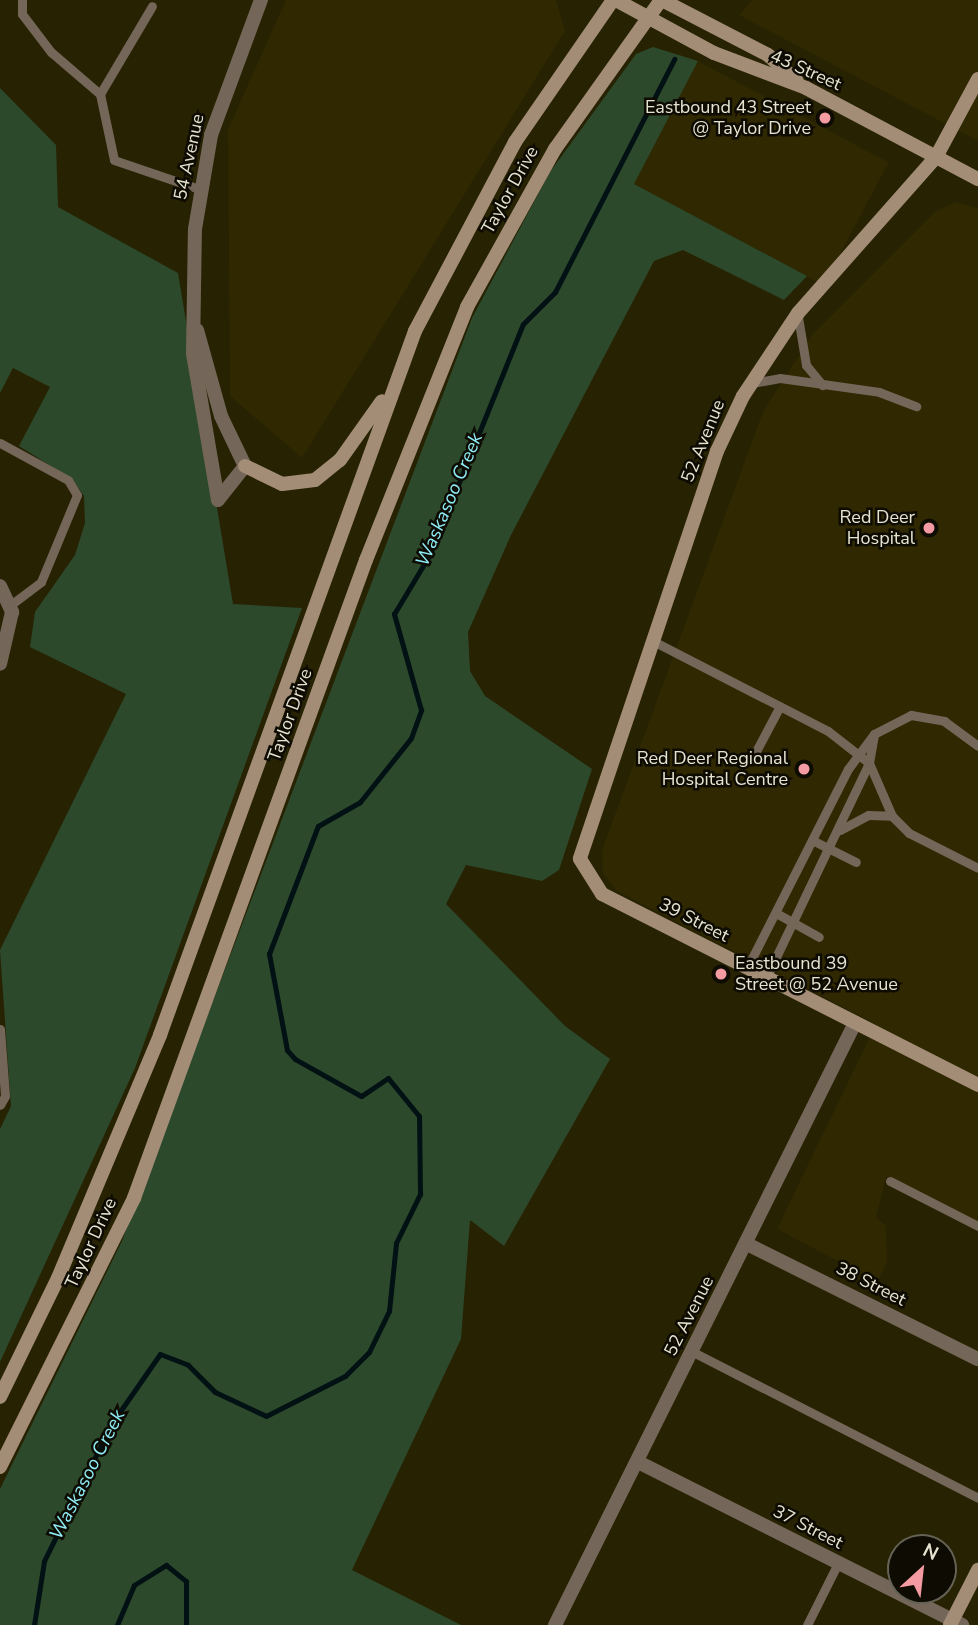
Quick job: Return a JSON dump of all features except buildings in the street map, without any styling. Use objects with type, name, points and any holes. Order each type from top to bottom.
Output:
[{"type":"main road","name":"43 Street","points":[[615,0],[714,53],[806,88],[978,180]]},
{"type":"main road","name":"Taylor Drive","points":[[0,1396],[90,1205],[160,1035],[395,382],[508,154],[615,0]]},
{"type":"main road","name":"Taylor Drive","points":[[0,1466],[134,1198],[366,560],[467,306],[555,149],[662,0]]},
{"type":"main road","points":[[662,0],[768,55],[806,88]]},
{"type":"main road","name":"52 Avenue","points":[[586,877],[584,837],[717,452],[751,383],[798,313],[936,157],[978,79]]},
{"type":"main road","points":[[245,466],[282,484],[315,480],[340,460],[395,382]]},
{"type":"main road","name":"39 Street","points":[[586,877],[602,894],[978,1086]]},
{"type":"main road","points":[[955,1623],[978,1570]]},
{"type":"street","name":"54 Avenue","points":[[197,330],[221,416],[245,466],[218,500],[193,353],[197,330],[199,189],[222,97],[261,0]]},
{"type":"street","points":[[0,586],[11,604],[0,664]]},
{"type":"street","name":"52 Avenue","points":[[555,1625],[855,1023]]},
{"type":"street","name":"38 Street","points":[[747,1244],[978,1359]]},
{"type":"street","name":"37 Street","points":[[638,1462],[955,1623]]},
{"type":"lane","points":[[22,0],[22,14],[51,52],[100,94],[114,160],[199,189]]},
{"type":"lane","points":[[100,94],[152,6]]},
{"type":"lane","points":[[798,313],[806,365],[822,385]]},
{"type":"lane","points":[[751,383],[780,379],[879,392],[916,406]]},
{"type":"lane","points":[[0,443],[68,480],[77,495],[41,582],[11,604]]},
{"type":"lane","points":[[651,640],[780,706],[859,755],[869,764],[892,816],[909,833],[978,868]]},
{"type":"lane","points":[[754,755],[780,706]]},
{"type":"lane","points":[[747,968],[812,840],[859,755],[874,734],[911,715],[933,717],[978,746]]},
{"type":"lane","points":[[766,978],[869,764],[874,734]]},
{"type":"lane","points":[[839,831],[868,815],[892,816]]},
{"type":"lane","points":[[812,840],[856,862]]},
{"type":"lane","points":[[776,913],[819,937]]},
{"type":"lane","points":[[0,1029],[5,1096],[0,1105]]},
{"type":"lane","points":[[890,1181],[978,1226]]},
{"type":"lane","points":[[693,1352],[978,1498]]},
{"type":"lane","points":[[807,1625],[838,1563]]},
{"type":"shaded area","points":[[286,0],[556,0],[565,31],[302,458],[230,396],[228,129]]},
{"type":"shaded area","points":[[753,0],[978,0],[978,141],[739,15]]},
{"type":"shaded area","points":[[698,61],[889,162],[823,285],[633,184]]},
{"type":"shaded area","name":"Red Deer Regional Hospital Centre","points":[[955,202],[978,208],[978,1224],[886,1177],[876,1217],[886,1226],[887,1261],[878,1282],[777,1229],[876,1024],[617,891],[603,874],[602,850],[763,412],[812,335],[935,212]]},
{"type":"green space","points":[[653,47],[698,61],[634,184],[807,276],[784,300],[683,250],[654,261],[511,535],[468,632],[470,671],[485,696],[592,769],[559,870],[542,881],[466,865],[446,904],[565,1026],[610,1059],[504,1246],[470,1220],[461,1339],[352,1570],[461,1625],[0,1625],[0,1489],[122,1241],[472,318],[550,172],[636,54]]},
{"type":"green space","points":[[0,88],[56,145],[58,207],[178,273],[233,604],[302,608],[135,1068],[0,1362],[0,1129],[11,1106],[0,950],[126,694],[30,647],[35,612],[75,555],[85,523],[84,496],[73,480],[19,446],[50,387],[13,368],[0,393]]},
{"type":"waterway","name":"Waskasoo Creek","points":[[34,1625],[44,1561],[112,1423],[160,1354],[188,1365],[215,1392],[266,1416],[345,1376],[369,1352],[389,1311],[396,1243],[420,1194],[419,1116],[388,1078],[361,1096],[295,1059],[287,1050],[269,954],[318,826],[360,802],[411,738],[421,710],[394,614],[430,554],[523,324],[555,292],[674,59]]},
{"type":"waterway","name":"Waskasoo Creek","points":[[117,1625],[134,1585],[166,1565],[186,1581],[186,1625]]},
{"type":"place","name":"Eastbound 43 Street @ Taylor Drive","points":[[825,118]]},
{"type":"place","name":"Red Deer Hospital","points":[[929,528]]},
{"type":"place","name":"Red Deer Regional Hospital Centre","points":[[804,769]]},
{"type":"place","name":"Eastbound 39 Street @ 52 Avenue","points":[[721,974]]}]
